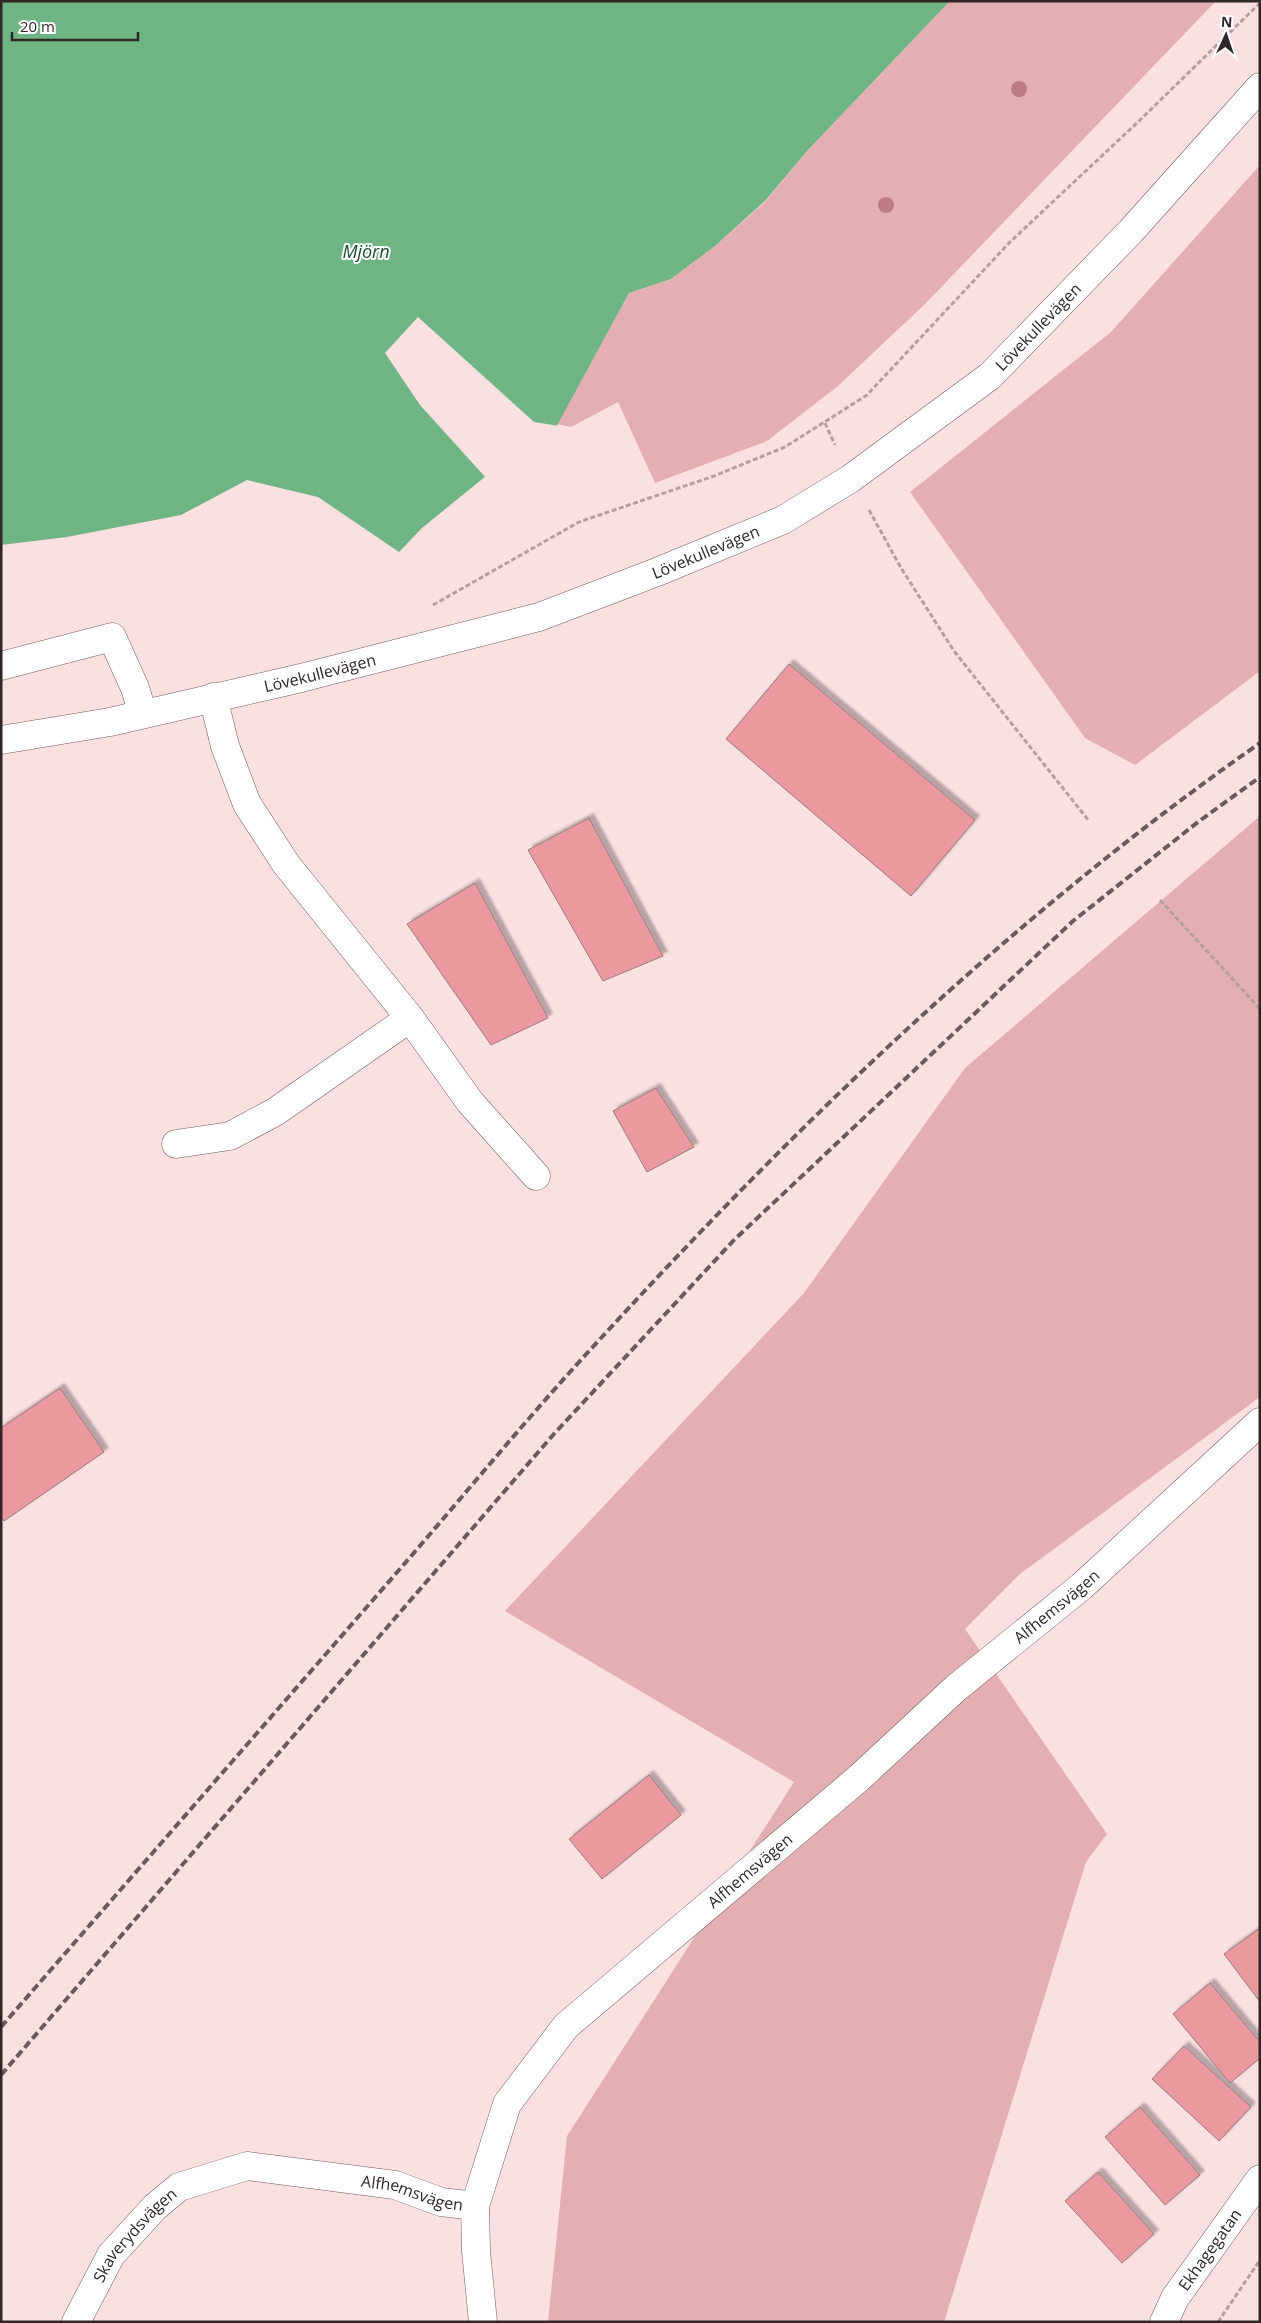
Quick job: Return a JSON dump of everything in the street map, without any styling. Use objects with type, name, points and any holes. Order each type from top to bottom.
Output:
[{"type":"street","name":"Lövekullevägen","points":[[1,740],[110,722],[301,678],[538,617],[657,572],[783,520],[850,479],[990,376],[1132,231],[1260,87]]},
{"type":"street","points":[[1,666],[112,637],[135,688],[143,714]]},
{"type":"street","points":[[213,697],[225,746],[247,804],[286,864],[410,1018],[470,1102],[536,1176]]},
{"type":"street","points":[[176,1144],[230,1136],[268,1116],[410,1018]]},
{"type":"street","name":"Alfhemsvägen","points":[[247,2166],[395,2185],[441,2202],[475,2206],[507,2104],[566,2026],[859,1778],[956,1688],[1082,1586],[1260,1422]]},
{"type":"street","name":"Skaverydsvägen","points":[[76,2322],[111,2255],[155,2208],[179,2187],[247,2166]]},
{"type":"street","name":"Ekhagegatan","points":[[1164,2322],[1175,2298],[1260,2179]]},
{"type":"street","points":[[475,2206],[476,2251],[483,2322]]},
{"type":"path","points":[[426,609],[579,522],[714,476],[785,447],[867,395],[1010,242],[1140,121],[1260,3]]},
{"type":"path","points":[[850,479],[872,514],[901,568],[954,651],[1089,821]]},
{"type":"path","points":[[1160,900],[1260,1009]]},
{"type":"path","points":[[1218,2322],[1260,2260]]},
{"type":"shaded area","points":[[950,1],[1216,1],[925,304],[838,386],[767,441],[655,483],[618,402],[571,427],[557,424],[629,293],[671,279],[715,246],[766,201],[807,151]]},
{"type":"shaded area","points":[[1260,165],[1260,671],[1135,765],[1085,738],[910,492],[1111,332]]},
{"type":"shaded area","points":[[1260,816],[1260,1397],[1020,1574],[965,1629],[1107,1834],[1086,1862],[944,2322],[548,2322],[567,2136],[794,1782],[505,1611],[804,1293],[965,1068]]},
{"type":"water","name":"Mjörn","points":[[1,1],[950,1],[807,151],[766,200],[715,246],[671,279],[629,293],[554,431],[486,476],[422,528],[399,552],[318,497],[247,480],[181,515],[67,537],[1,545]]},
{"type":"pier","points":[[418,317],[534,422],[559,426],[556,433],[487,479],[420,405],[385,353]]},
{"type":"building","points":[[789,664],[975,820],[911,896],[726,739]]},
{"type":"building","points":[[589,818],[663,956],[603,981],[528,850]]},
{"type":"building","points":[[475,883],[548,1018],[491,1045],[407,924]]},
{"type":"building","points":[[656,1088],[694,1147],[647,1172],[613,1111]]},
{"type":"building","points":[[60,1388],[104,1452],[4,1521],[1,1517],[1,1428]]},
{"type":"building","points":[[649,1775],[681,1815],[602,1879],[569,1839]]},
{"type":"building","points":[[1260,1928],[1260,2002],[1224,1954]]},
{"type":"building","points":[[1210,1983],[1260,2042],[1260,2058],[1230,2083],[1173,2014]]},
{"type":"building","points":[[1184,2046],[1251,2107],[1219,2141],[1152,2079]]},
{"type":"building","points":[[1140,2107],[1200,2175],[1165,2205],[1105,2137]]},
{"type":"building","points":[[1098,2172],[1154,2234],[1122,2263],[1065,2201]]},
{"type":"railway","points":[[1,2027],[552,1392],[677,1256],[755,1176],[834,1098],[998,948],[1170,808],[1260,743]]},
{"type":"railway","points":[[1,2075],[553,1435],[734,1240],[1073,921],[1198,822],[1260,777]]}]
